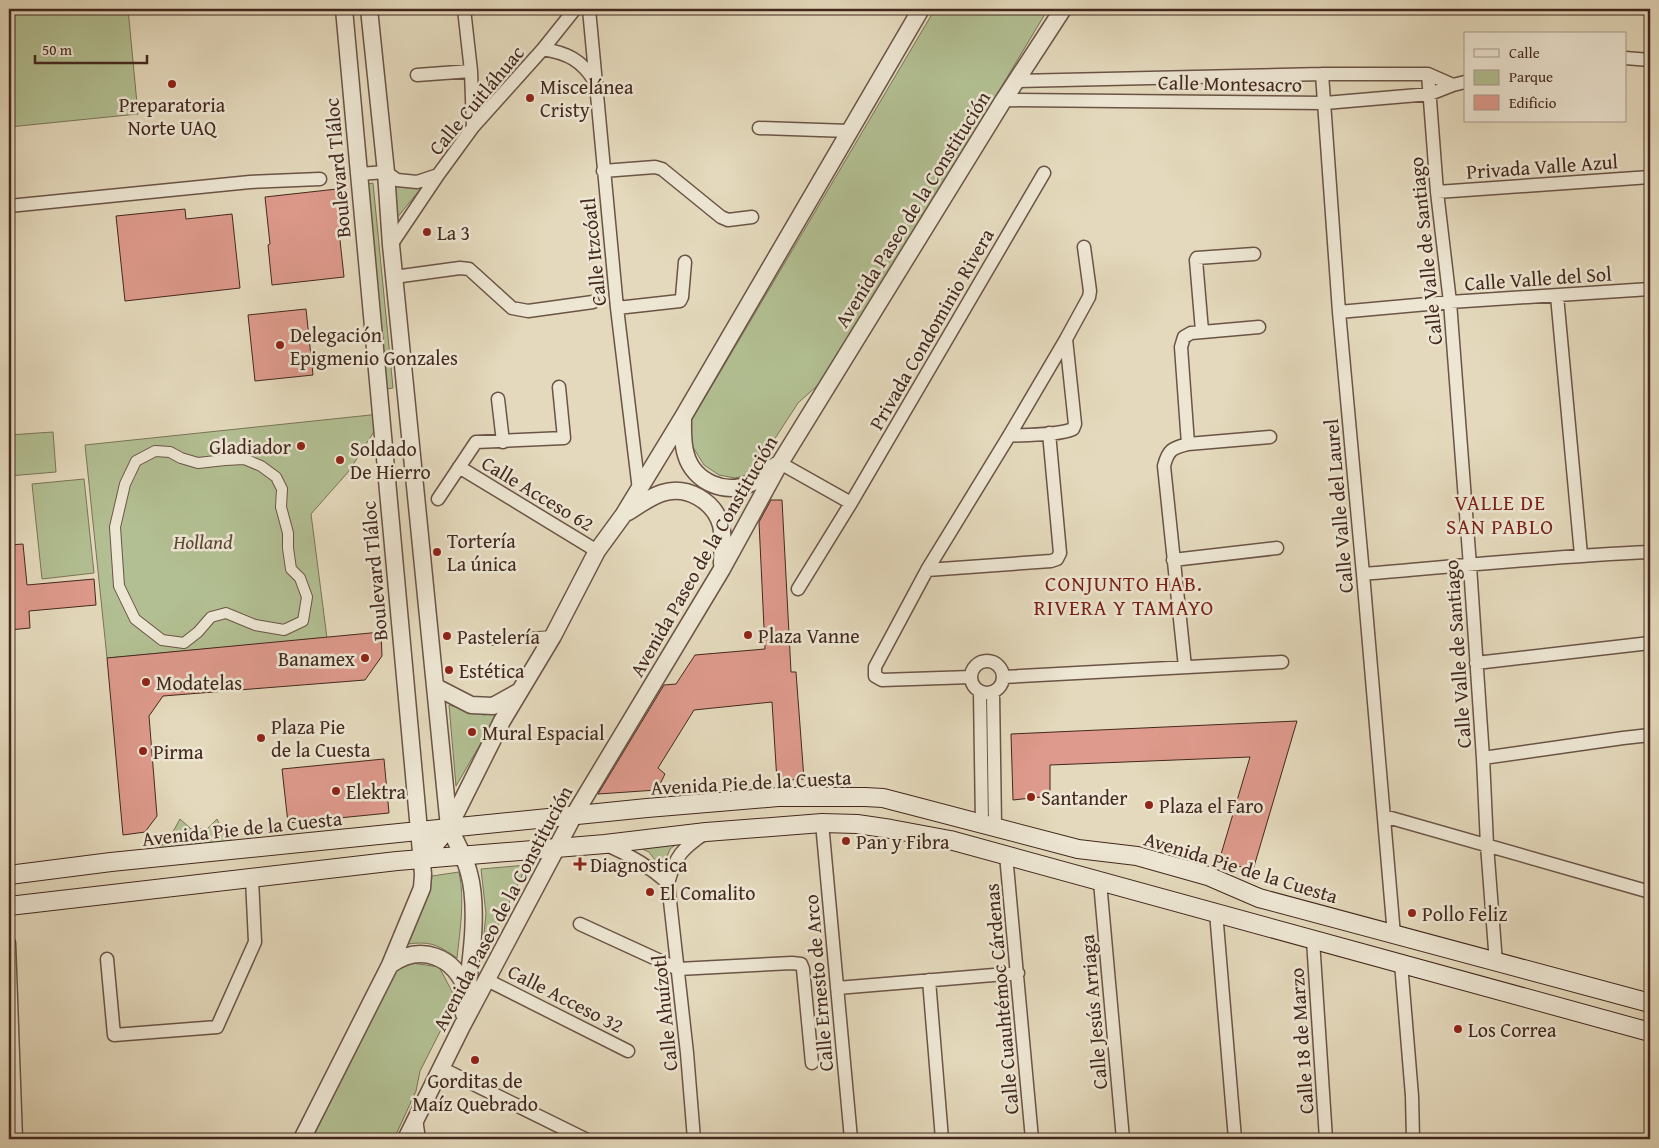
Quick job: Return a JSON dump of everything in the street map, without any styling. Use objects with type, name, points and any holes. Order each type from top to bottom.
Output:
[{"type":"main road","name":"Avenida Pie de la Cuesta","points":[[9,875],[111,862],[448,827],[778,797],[883,798],[1078,849],[1137,856],[1208,876],[1259,898],[1650,1003]]},
{"type":"main road","points":[[9,906],[422,859],[605,844],[706,832],[822,823],[858,824],[950,840],[1650,1032]]},
{"type":"main road","points":[[422,859],[448,827]]},
{"type":"street","name":"Boulevard Tláloc","points":[[344,9],[422,859]]},
{"type":"street","points":[[369,9],[386,172],[394,277],[436,686],[448,827],[469,872],[472,889],[473,915],[467,991],[462,1026]]},
{"type":"street","points":[[464,9],[471,72],[473,127]]},
{"type":"street","name":"Calle Cuitláhuac","points":[[391,245],[438,174],[473,127],[575,9]]},
{"type":"street","name":"Calle Itzcóatl","points":[[589,9],[617,308],[639,490]]},
{"type":"street","points":[[448,827],[502,721],[553,636],[597,551],[639,490],[921,9]]},
{"type":"street","name":"Avenida Paseo de la Constitución","points":[[406,1139],[462,1026],[574,815],[722,569],[780,462],[1062,9]]},
{"type":"street","name":"Calle Cuitláhuac","points":[[542,49],[565,54],[578,61],[588,70],[596,84]]},
{"type":"street","points":[[1626,58],[1650,60]]},
{"type":"street","points":[[417,74],[471,72]]},
{"type":"street","name":"Calle Montesacro","points":[[1017,81],[1322,74],[1428,74],[1459,83]]},
{"type":"street","name":"Calle Valle del Laurel","points":[[1322,74],[1339,312],[1364,574],[1394,935]]},
{"type":"street","name":"Calle Valle de Santiago","points":[[1428,74],[1437,192],[1450,302],[1470,566],[1496,963]]},
{"type":"street","name":"Calle Montesacro","points":[[1004,100],[1325,103],[1430,94],[1459,83]]},
{"type":"street","points":[[759,128],[849,131]]},
{"type":"street","points":[[603,171],[655,167],[669,174],[721,217],[728,220],[752,217]]},
{"type":"street","name":"Calle Cuitláhuac","points":[[358,174],[386,172],[397,180],[417,182],[438,174]]},
{"type":"street","name":"Privada Condominio Rivera","points":[[798,590],[1044,173]]},
{"type":"street","name":"Privada Valle Azul","points":[[1437,192],[1650,177]]},
{"type":"street","points":[[9,206],[250,182],[320,179]]},
{"type":"street","points":[[971,677],[882,680],[875,676],[875,668],[927,570],[1066,339],[1090,291],[1084,246]]},
{"type":"street","points":[[1202,331],[1197,258],[1254,254]]},
{"type":"street","points":[[617,308],[680,301],[685,262]]},
{"type":"street","points":[[394,277],[460,268],[469,269],[512,308],[521,310],[593,302]]},
{"type":"street","name":"Calle Valle del Sol","points":[[1339,312],[1450,302],[1650,289]]},
{"type":"street","points":[[1557,296],[1581,555]]},
{"type":"street","points":[[1188,444],[1182,342],[1187,334],[1202,331],[1259,327]]},
{"type":"street","points":[[1009,436],[1068,431],[1073,428],[1075,424],[1066,339]]},
{"type":"street","points":[[438,499],[476,442],[564,438],[559,387]]},
{"type":"street","points":[[498,399],[503,442]]},
{"type":"street","points":[[682,417],[684,445],[688,462],[700,477],[707,482],[724,488],[742,487],[758,479],[780,462],[851,503]]},
{"type":"street","points":[[927,570],[1057,559],[1060,553],[1049,433]]},
{"type":"street","points":[[1185,667],[1164,466],[1169,452],[1176,447],[1188,444],[1270,437]]},
{"type":"street","points":[[155,451],[170,452],[181,458],[198,463],[244,459],[261,466],[276,477],[282,488],[281,507],[288,533],[291,569],[300,578],[307,597],[303,621],[284,630],[255,625],[226,614],[211,617],[198,632],[184,643],[162,640],[135,619],[120,586],[115,527],[125,484],[136,461],[155,451]]},
{"type":"street","name":"Calle Acceso 62","points":[[459,466],[597,551]]},
{"type":"street","points":[[624,514],[663,493],[673,491],[683,492],[702,499],[714,511],[721,527],[723,536],[722,569]]},
{"type":"street","points":[[1173,560],[1277,548]]},
{"type":"street","points":[[1364,574],[1581,555],[1650,552]]},
{"type":"street","points":[[492,640],[553,636]]},
{"type":"street","points":[[1476,663],[1650,643]]},
{"type":"street","points":[[987,661],[1001,667],[1004,677],[1001,687],[987,693],[974,686],[971,677],[974,668],[987,661]]},
{"type":"street","points":[[1004,677],[1282,662]]},
{"type":"street","points":[[436,686],[471,705],[494,706],[520,691]]},
{"type":"street","points":[[987,693],[988,824]]},
{"type":"street","points":[[1483,758],[1650,735]]},
{"type":"street","points":[[1384,816],[1650,892]]},
{"type":"street","name":"Calle Ernesto de Arco","points":[[822,823],[850,1139]]},
{"type":"street","name":"Calle Ahuízotl","points":[[694,1139],[668,883],[674,863],[687,846],[706,832]]},
{"type":"street","points":[[605,844],[634,857],[655,871],[668,883]]},
{"type":"street","name":"Calle Cuauhtémoc Cárdenas","points":[[1006,855],[1032,1139]]},
{"type":"street","points":[[302,1139],[390,965],[422,888],[422,859]]},
{"type":"street","points":[[107,959],[114,1035],[217,1027],[255,942],[252,879]]},
{"type":"street","name":"Calle Jesús Arriaga","points":[[1100,882],[1123,1139]]},
{"type":"street","points":[[1216,912],[1235,1139]]},
{"type":"street","points":[[580,924],[678,969],[801,964],[812,1063]]},
{"type":"street","name":"Calle 18 de Marzo","points":[[1313,940],[1326,1139]]},
{"type":"street","points":[[9,943],[11,1091],[16,1139]]},
{"type":"street","points":[[390,965],[406,956],[415,954],[434,956],[442,959],[454,969],[467,991]]},
{"type":"street","points":[[1402,963],[1412,1096],[1413,1139]]},
{"type":"street","points":[[837,988],[1018,973]]},
{"type":"street","name":"Calle Acceso 32","points":[[487,980],[628,1051]]},
{"type":"street","points":[[929,980],[942,1139]]},
{"type":"street","points":[[441,1068],[585,1139]]},
{"type":"street","points":[[416,1119],[418,1139]]},
{"type":"green space","points":[[9,9],[128,9],[138,114],[9,127]]},
{"type":"green space","points":[[935,9],[1048,9],[829,375],[798,403],[752,474],[735,478],[719,475],[704,465],[691,444],[690,423]]},
{"type":"green space","points":[[393,181],[407,187],[422,187],[396,219]]},
{"type":"green space","points":[[373,183],[393,388],[387,389],[367,184]]},
{"type":"green space","name":"Holland","points":[[380,414],[380,422],[349,471],[311,514],[327,638],[107,658],[85,445]]},
{"type":"green space","points":[[53,432],[56,472],[9,476],[9,435]]},
{"type":"green space","points":[[84,479],[94,573],[42,579],[32,484]]},
{"type":"green space","points":[[449,705],[484,715],[499,712],[456,786]]},
{"type":"green space","points":[[180,819],[191,829],[207,829],[217,819],[225,836],[244,848],[144,859],[169,839]]},
{"type":"green space","points":[[678,843],[670,849],[662,869],[649,852],[640,848]]},
{"type":"green space","points":[[527,865],[481,961],[486,914],[481,869]]},
{"type":"green space","points":[[459,872],[462,904],[457,958],[434,945],[423,943],[408,944],[430,891],[432,876]]},
{"type":"green space","points":[[412,963],[439,967],[454,995],[450,1012],[420,1071],[416,1091],[394,1139],[309,1139],[394,972]]},
{"type":"building","points":[[337,189],[342,230],[339,231],[344,277],[272,285],[265,197]]},
{"type":"building","points":[[185,209],[186,219],[232,214],[240,288],[125,301],[116,216]]},
{"type":"building","name":"Delegación Epigmenio Gonzales","points":[[306,309],[313,375],[255,381],[248,315]]},
{"type":"building","points":[[771,500],[782,500],[791,672],[796,672],[804,779],[777,781],[772,702],[694,710],[658,768],[665,774],[657,790],[598,794],[664,685],[676,684],[695,655],[765,649],[759,522]]},
{"type":"building","points":[[23,544],[27,585],[94,579],[96,605],[29,611],[30,628],[9,630],[9,545]]},
{"type":"building","points":[[381,632],[382,656],[365,680],[163,696],[149,716],[157,816],[145,832],[123,835],[107,658]]},
{"type":"building","points":[[1297,721],[1253,870],[1219,861],[1250,757],[1050,765],[1050,796],[1013,800],[1011,734]]},
{"type":"building","name":"Elektra","points":[[384,759],[389,813],[288,823],[282,769]]},
{"type":"place","name":"Preparatoria Norte UAQ","points":[[172,84]]},
{"type":"place","name":"Miscelánea Cristy","points":[[530,98]]},
{"type":"place","name":"La 3","points":[[427,232]]},
{"type":"place","name":"Delegación Epigmenio Gonzales","points":[[280,345]]},
{"type":"place","name":"Gladiador","points":[[301,446]]},
{"type":"place","name":"Soldado De Hierro","points":[[340,460]]},
{"type":"place","name":"Tortería La única","points":[[437,552]]},
{"type":"place","name":"Plaza Vanne","points":[[748,635]]},
{"type":"place","name":"Pastelería","points":[[447,636]]},
{"type":"place","name":"Banamex","points":[[365,658]]},
{"type":"place","name":"Estética","points":[[449,670]]},
{"type":"place","name":"Modatelas","points":[[146,682]]},
{"type":"place","name":"Mural Espacial","points":[[472,732]]},
{"type":"place","name":"Plaza Pie de la Cuesta","points":[[261,738]]},
{"type":"place","name":"Pirma","points":[[143,751]]},
{"type":"place","name":"Elektra","points":[[336,791]]},
{"type":"place","name":"Santander","points":[[1031,797]]},
{"type":"place","name":"Plaza el Faro","points":[[1149,805]]},
{"type":"place","name":"Pan y Fibra","points":[[846,841]]},
{"type":"place","name":"Diagnostica","points":[[580,864]]},
{"type":"place","name":"El Comalito","points":[[650,892]]},
{"type":"place","name":"Pollo Feliz","points":[[1412,913]]},
{"type":"place","name":"Los Correa","points":[[1458,1029]]},
{"type":"place","name":"Gorditas de Maíz Quebrado","points":[[475,1060]]},
{"type":"district","name":"VALLE DE SAN PABLO","points":[[1500,514]]},
{"type":"district","name":"CONJUNTO HAB. RIVERA Y TAMAYO","points":[[1124,595]]}]
